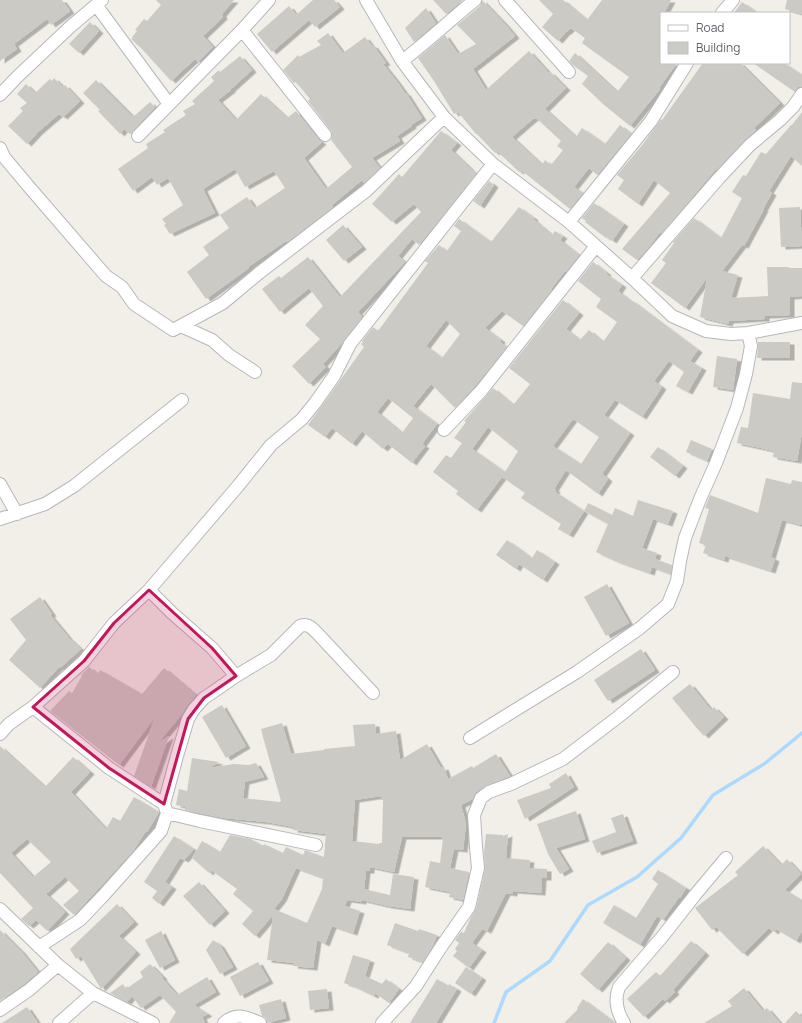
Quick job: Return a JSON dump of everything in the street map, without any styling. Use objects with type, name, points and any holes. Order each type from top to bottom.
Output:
[{"type":"street","points":[[138,136],[242,30],[269,0]]},
{"type":"street","points":[[366,0],[402,61],[444,117],[493,164],[569,222],[672,316],[706,331],[731,334],[748,333],[802,323]]},
{"type":"street","points":[[402,61],[475,0]]},
{"type":"street","points":[[505,0],[570,72]]},
{"type":"street","points":[[723,12],[733,0]]},
{"type":"street","points":[[0,95],[70,27],[99,2],[168,104]]},
{"type":"street","points":[[242,30],[325,135]]},
{"type":"street","points":[[569,222],[651,121],[686,64]]},
{"type":"street","points":[[632,278],[719,178],[750,145],[793,107],[802,94]]},
{"type":"street","points":[[0,148],[4,157],[106,276],[122,287],[134,304],[173,330],[222,303],[366,191],[444,117]]},
{"type":"street","points":[[0,734],[10,724],[33,707],[84,661],[114,623],[148,590],[238,486],[271,445],[302,419],[315,404],[334,376],[350,344],[493,164]]},
{"type":"street","points":[[444,430],[481,391],[596,246]]},
{"type":"street","points":[[181,326],[212,340],[255,372]]},
{"type":"street","points":[[470,738],[577,672],[640,628],[668,604],[677,581],[685,538],[737,408],[746,374],[751,346],[748,333]]},
{"type":"street","points":[[0,519],[45,504],[74,486],[182,400]]},
{"type":"street","points":[[0,484],[17,514]]},
{"type":"street","points":[[148,590],[212,648],[236,676]]},
{"type":"street","points":[[39,947],[80,920],[161,831],[177,756],[188,719],[194,709],[204,698],[270,655],[300,626],[304,625],[308,625],[318,634],[373,693]]},
{"type":"street","points":[[382,1023],[416,986],[469,907],[478,868],[474,815],[481,798],[489,792],[511,784],[563,759],[673,672]]},
{"type":"street","points":[[33,707],[109,768],[166,808],[208,822],[316,845]]},
{"type":"street","points":[[624,1023],[620,1017],[616,1001],[616,994],[619,987],[726,858]]},
{"type":"street","points":[[0,909],[58,965],[93,994],[153,1023]]},
{"type":"street","points":[[0,1010],[29,990],[58,965]]},
{"type":"street","points":[[59,1023],[93,994]]},
{"type":"street","points":[[224,1023],[227,1020],[245,1016],[260,1023]]},
{"type":"highlighted area","points":[[149,590],[212,648],[236,676],[204,698],[188,719],[164,804],[109,768],[33,707],[84,661],[114,623]]},
{"type":"building","points":[[0,0],[62,0],[70,11],[51,25],[47,19],[14,44],[17,49],[0,61]]},
{"type":"building","points":[[156,0],[234,0],[222,14],[223,17],[203,36],[213,47],[198,62],[195,59],[171,81],[131,39],[137,31],[135,30],[144,19],[147,21],[161,5]]},
{"type":"building","points":[[313,0],[334,0],[340,7],[315,27],[309,20],[272,52],[257,34],[289,6],[296,15]]},
{"type":"building","points":[[433,0],[463,0],[446,14]]},
{"type":"building","points":[[482,0],[515,36],[473,69],[486,90],[529,51],[549,73],[550,72],[566,88],[545,109],[576,137],[582,128],[605,144],[620,125],[631,134],[597,175],[589,168],[574,187],[583,193],[570,209],[521,170],[519,172],[497,151],[495,153],[476,134],[458,112],[454,114],[418,58],[445,35],[458,54],[476,44],[457,25],[480,6]],"holes":[[[534,118],[536,118],[561,141],[557,146],[563,150],[551,165],[545,160],[542,165],[512,137]]]},
{"type":"building","points":[[539,0],[563,0],[587,20],[602,0],[671,0],[665,12],[660,12],[660,64],[676,64],[659,88],[660,89],[630,126],[603,104],[582,84],[588,76],[569,61],[575,53],[617,92],[629,77],[582,43],[585,38],[571,28],[558,41],[542,27],[553,14]]},
{"type":"building","points":[[787,0],[802,0],[802,14],[785,9]]},
{"type":"building","points":[[742,2],[757,12],[735,12]]},
{"type":"building","points":[[426,8],[436,23],[414,42],[405,28]]},
{"type":"building","points":[[90,22],[99,31],[79,53],[69,44]]},
{"type":"building","points":[[328,33],[343,53],[365,37],[386,63],[383,64],[406,93],[422,118],[397,136],[400,141],[372,158],[380,168],[364,183],[362,180],[332,205],[333,207],[287,242],[286,241],[248,267],[249,268],[206,299],[187,272],[209,255],[203,247],[229,228],[220,215],[247,197],[255,208],[285,188],[274,171],[245,187],[235,169],[203,189],[215,213],[170,234],[162,219],[183,205],[168,178],[157,185],[152,177],[133,191],[118,169],[148,148],[146,144],[165,132],[163,130],[186,115],[183,111],[195,104],[192,101],[214,81],[211,77],[219,70],[220,72],[240,56],[252,70],[218,100],[236,120],[261,94],[287,118],[296,111],[322,142],[304,158],[326,189],[352,167],[331,140],[331,131],[308,101],[310,99],[296,82],[294,83],[283,70],[298,55],[299,57],[321,45],[317,41]]},
{"type":"building","points":[[702,64],[741,64],[780,103],[754,128],[756,130],[717,170],[716,169],[637,260],[622,249],[670,193],[654,180],[638,204],[618,189],[624,180],[617,175],[643,144],[661,119],[662,120]]},
{"type":"building","points":[[754,64],[786,64],[802,75],[802,87],[798,87],[795,92]]},
{"type":"building","points":[[54,78],[63,87],[65,85],[80,101],[63,117],[59,114],[38,132],[27,144],[8,126],[23,111],[20,108],[27,103],[17,94],[26,84],[35,93],[50,79],[52,81]]},
{"type":"building","points":[[96,80],[133,117],[150,102],[155,107],[130,134],[124,129],[120,134],[98,111],[100,110],[83,93]]},
{"type":"building","points":[[802,112],[802,166],[791,156],[769,191],[772,193],[744,246],[742,245],[722,271],[738,275],[731,298],[768,296],[767,267],[802,268],[802,296],[790,297],[790,315],[765,316],[765,319],[729,321],[728,324],[700,317],[707,278],[685,308],[651,283],[666,263],[662,260],[674,243],[673,242],[694,218],[721,238],[742,198],[732,192],[743,175],[746,176],[761,152],[766,154]]},
{"type":"building","points":[[441,131],[457,143],[451,150],[477,173],[419,245],[412,239],[398,256],[405,262],[358,312],[362,317],[342,343],[323,364],[326,367],[309,384],[292,366],[320,339],[305,325],[323,306],[309,288],[280,312],[262,289],[279,276],[281,278],[308,257],[340,297],[421,212],[414,204],[392,222],[372,204],[399,174],[402,177]]},
{"type":"building","points":[[489,181],[494,185],[480,206],[473,201]]},
{"type":"building","points":[[594,203],[624,224],[612,241],[585,222],[586,221],[582,218]]},
{"type":"building","points":[[519,207],[534,218],[533,219],[552,235],[555,231],[563,236],[560,240],[579,255],[523,326],[502,311],[485,328],[501,340],[500,342],[507,347],[455,408],[431,384],[413,406],[437,424],[422,444],[425,446],[412,463],[388,444],[383,449],[362,431],[352,444],[332,428],[325,437],[308,425],[364,347],[361,344],[363,342],[362,341],[373,327],[378,331],[428,263],[425,261],[439,245],[447,251],[461,231],[454,226],[459,219],[491,242]],"holes":[[[446,320],[460,334],[442,358],[426,346]],[[388,398],[413,418],[402,433],[377,412]]]},
{"type":"building","points":[[800,207],[802,246],[781,247],[779,208]]},
{"type":"building","points":[[343,225],[362,247],[344,261],[326,240]]},
{"type":"building","points":[[593,262],[607,273],[606,274],[622,285],[618,291],[698,350],[690,361],[702,368],[688,392],[676,386],[684,372],[669,361],[654,381],[662,387],[642,417],[615,400],[604,415],[630,433],[602,474],[608,479],[598,494],[566,470],[554,489],[556,490],[555,492],[584,511],[569,535],[558,529],[561,524],[521,498],[525,493],[502,477],[477,510],[456,494],[458,491],[433,472],[446,455],[451,458],[462,443],[454,438],[466,422],[464,421],[493,388],[512,404],[514,404],[530,384],[509,368],[563,300],[579,313],[566,329],[580,340],[589,330],[603,342],[617,322],[596,307],[601,299],[578,281]],"holes":[[[573,419],[599,437],[581,464],[553,446]],[[488,427],[518,451],[505,472],[472,449]]]},
{"type":"building","points":[[758,342],[790,342],[790,358],[757,358]]},
{"type":"building","points":[[717,356],[737,359],[733,390],[713,387]]},
{"type":"building","points":[[792,382],[802,383],[802,432],[797,461],[773,457],[774,451],[737,443],[741,427],[748,428],[753,393],[790,399]]},
{"type":"building","points":[[691,440],[712,449],[707,461],[686,452]]},
{"type":"building","points":[[658,447],[683,466],[675,476],[650,457]]},
{"type":"building","points":[[766,478],[791,484],[792,480],[802,482],[801,525],[782,520],[771,557],[775,559],[771,571],[725,556],[724,560],[703,553],[706,545],[699,543],[709,509],[705,508],[710,495],[758,513]]},
{"type":"building","points":[[638,500],[673,511],[668,524],[653,519],[642,548],[657,553],[655,559],[672,565],[671,574],[652,567],[650,573],[596,552],[608,524],[584,511],[588,503],[612,515],[615,508],[633,516]]},
{"type":"building","points":[[507,540],[532,558],[537,550],[555,562],[543,580],[519,564],[516,569],[496,555]]},
{"type":"building","points":[[607,584],[629,623],[606,636],[584,597]]},
{"type":"building","points":[[40,597],[52,614],[50,615],[69,638],[81,649],[60,668],[59,667],[40,688],[9,660],[26,640],[10,619]]},
{"type":"building","points":[[641,649],[655,670],[608,701],[594,680]]},
{"type":"building","points":[[89,667],[98,674],[100,670],[142,694],[164,668],[196,695],[158,743],[169,736],[151,787],[134,776],[155,717],[119,765],[50,711],[69,691],[72,693],[82,676],[81,675]]},
{"type":"building","points":[[690,684],[711,710],[714,707],[724,717],[704,736],[672,698]]},
{"type":"building","points":[[222,705],[246,746],[226,758],[202,717]]},
{"type":"building","points":[[282,723],[291,754],[355,746],[353,725],[375,724],[376,734],[396,731],[400,760],[427,744],[441,768],[444,767],[448,779],[472,766],[473,768],[496,754],[510,776],[485,786],[476,792],[473,799],[461,805],[466,824],[463,850],[454,849],[450,868],[469,872],[463,900],[449,897],[450,892],[425,887],[430,861],[440,863],[443,838],[402,837],[394,872],[370,867],[370,871],[366,871],[364,889],[390,895],[393,874],[414,877],[410,909],[362,900],[362,902],[347,900],[345,906],[360,911],[353,933],[332,926],[325,944],[317,940],[313,968],[293,966],[294,963],[267,960],[273,915],[255,936],[242,924],[253,911],[233,894],[237,889],[211,870],[209,873],[192,858],[202,841],[220,852],[230,835],[251,839],[263,846],[264,844],[283,853],[286,847],[303,855],[305,850],[324,857],[326,834],[293,830],[294,827],[266,822],[224,818],[185,810],[185,807],[176,805],[179,789],[187,791],[192,758],[219,762],[209,768],[234,764],[249,765],[256,763],[264,777],[245,782],[243,798],[281,801],[261,729]],"holes":[[[381,796],[381,800],[383,800],[382,843],[352,841],[355,800]],[[296,868],[323,878],[322,889],[307,923],[274,909],[282,899]]]},
{"type":"building","points":[[0,746],[45,787],[73,757],[90,772],[71,792],[106,829],[113,817],[120,821],[134,797],[159,812],[133,851],[74,915],[63,905],[79,891],[65,877],[46,894],[65,912],[47,931],[36,920],[29,926],[21,919],[33,908],[0,873]],"holes":[[[27,839],[51,862],[33,877],[11,853]]]},
{"type":"building","points":[[566,773],[574,787],[525,819],[517,800],[551,788],[549,784]]},
{"type":"building","points":[[576,811],[585,839],[556,848],[569,869],[560,874],[548,854],[537,824]]},
{"type":"building","points":[[623,814],[633,841],[597,853],[592,841],[616,832],[611,818]]},
{"type":"building","points":[[486,834],[503,836],[508,834],[506,858],[530,860],[529,868],[547,869],[547,878],[542,878],[541,893],[513,891],[513,894],[506,893],[487,931],[482,929],[472,943],[482,950],[469,968],[453,956],[457,951],[455,949],[459,943],[455,940],[461,932],[464,933],[476,909],[485,869],[484,852]]},
{"type":"building","points":[[174,836],[194,849],[184,860],[180,858],[165,882],[172,887],[159,904],[152,898],[157,891],[144,882]]},
{"type":"building","points":[[763,846],[781,865],[787,859],[801,874],[785,890],[802,900],[802,931],[796,941],[776,929],[774,932],[769,928],[743,954],[716,927],[712,930],[695,908],[738,875],[735,872]]},
{"type":"building","points":[[658,870],[686,888],[663,920],[657,916],[640,945],[603,923],[614,905],[636,918],[658,884],[652,879]]},
{"type":"building","points":[[199,882],[225,911],[210,925],[183,896]]},
{"type":"building","points":[[117,904],[134,922],[119,936],[136,952],[101,989],[81,956],[76,959],[70,949]]},
{"type":"building","points":[[395,923],[418,931],[419,929],[437,935],[423,962],[408,957],[409,953],[387,945]]},
{"type":"building","points":[[0,930],[21,951],[38,972],[0,1001]]},
{"type":"building","points":[[161,931],[175,960],[160,968],[145,940]]},
{"type":"building","points":[[213,940],[220,945],[233,967],[220,974],[206,950]]},
{"type":"building","points":[[691,941],[705,953],[673,990],[675,992],[665,1001],[663,999],[644,1017],[627,999],[656,972],[660,976]]},
{"type":"building","points":[[608,942],[626,958],[598,990],[580,974]]},
{"type":"building","points":[[353,955],[370,960],[365,976],[382,984],[386,979],[399,989],[389,1003],[375,993],[374,996],[344,983]]},
{"type":"building","points":[[258,962],[269,981],[240,996],[230,977]]},
{"type":"building","points":[[150,964],[163,977],[162,978],[177,995],[207,977],[216,992],[194,1005],[208,1014],[202,1017],[205,1023],[169,1023],[176,1012],[160,995],[141,1008],[132,996],[127,1002],[110,993],[123,984],[126,989],[143,977],[140,972]]},
{"type":"building","points":[[466,967],[482,978],[471,994],[455,983]]},
{"type":"building","points":[[437,979],[448,986],[449,984],[457,989],[436,1023],[410,1023]]},
{"type":"building","points":[[744,988],[763,1011],[767,1008],[780,1023],[704,1023],[732,1006],[728,1001]]},
{"type":"building","points":[[327,989],[329,1008],[310,1010],[308,991]]},
{"type":"building","points":[[281,999],[286,1018],[267,1023],[266,1018],[262,1016],[259,1005]]},
{"type":"building","points":[[583,999],[615,1023],[564,1023],[578,1009],[577,1008]]},
{"type":"building","points":[[27,1007],[38,1023],[2,1023]]},
{"type":"building","points":[[796,1011],[802,1017],[802,1023],[785,1023]]},
{"type":"waterway","points":[[494,1023],[506,992],[550,961],[588,905],[637,877],[681,838],[713,795],[764,764],[802,733]]}]
